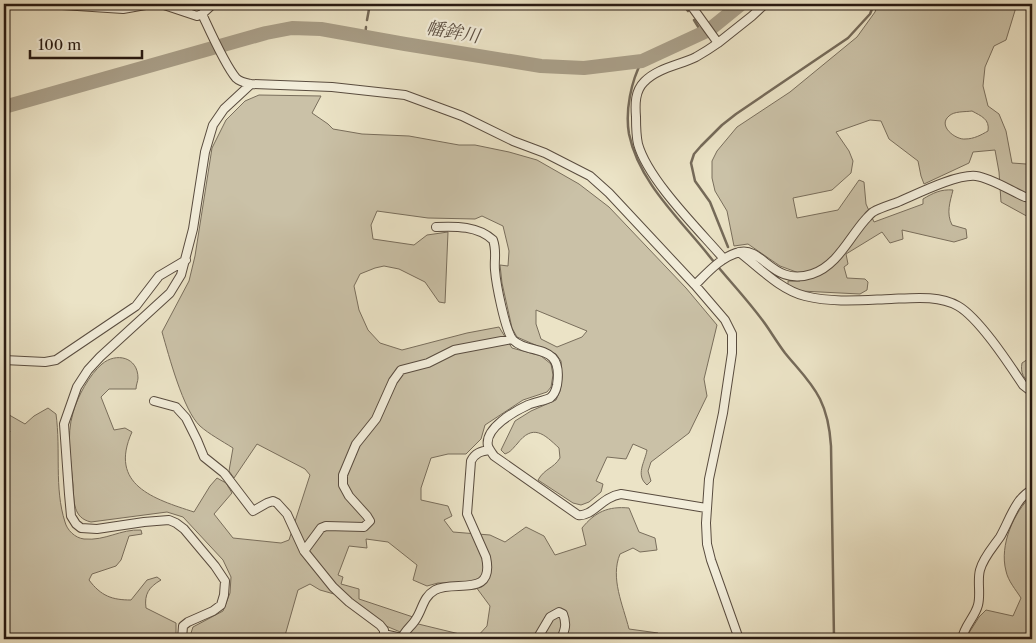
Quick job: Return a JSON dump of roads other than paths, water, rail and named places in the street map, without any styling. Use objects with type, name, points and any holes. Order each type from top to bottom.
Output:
[{"type":"street","points":[[47,4],[124,9],[152,4]]},
{"type":"street","points":[[161,4],[197,16],[213,4]]},
{"type":"street","points":[[690,4],[717,42]]},
{"type":"street","points":[[722,261],[652,173],[638,144],[636,100],[639,88],[650,77],[696,57],[752,16],[765,4]]},
{"type":"street","points":[[202,14],[224,57],[240,81],[251,84],[332,87],[405,95],[462,116],[545,153],[590,176],[610,193],[725,320],[732,334],[733,343],[723,413],[709,479],[706,508],[711,560],[739,639]]},
{"type":"street","points":[[182,639],[183,626],[221,605],[225,580],[189,534],[176,523],[164,521],[97,529],[81,528],[76,524],[71,516],[68,494],[64,429],[77,387],[88,370],[170,292],[181,276],[192,229],[205,152],[213,125],[224,110],[251,84]]},
{"type":"street","points":[[694,284],[722,261],[739,252],[746,251],[752,253],[781,274],[793,277],[816,273],[839,254],[872,212],[958,178],[980,177],[1025,197],[1032,198]]},
{"type":"street","points":[[436,227],[462,227],[480,232],[493,240],[496,250],[494,262],[498,292],[512,339],[543,351],[551,356],[555,362],[558,374],[555,392],[550,397],[528,405],[516,412],[494,428],[490,434],[488,445],[494,456],[578,515],[588,514],[603,500],[621,494],[706,508]]},
{"type":"street","points":[[739,252],[779,283],[803,296],[842,300],[920,298],[941,300],[954,304],[974,319],[1023,385],[1032,392]]},
{"type":"street","points":[[4,360],[45,362],[56,360],[136,306],[160,276],[186,260]]},
{"type":"street","points":[[304,551],[321,528],[326,526],[364,527],[370,521],[349,496],[343,485],[343,475],[356,444],[376,419],[393,382],[401,370],[428,362],[454,350],[512,339]]},
{"type":"street","points":[[154,401],[176,408],[186,418],[204,457],[224,474],[253,511],[272,502],[277,504],[287,514],[304,551],[333,587],[349,602],[380,625],[384,630],[382,637]]},
{"type":"street","points":[[382,637],[388,634],[404,638],[416,619],[427,595],[446,585],[475,586],[481,582],[487,564],[486,558],[466,514],[466,504],[471,461],[480,452],[490,450]]},
{"type":"street","points":[[962,639],[979,604],[980,570],[985,558],[1000,537],[1014,510],[1023,497],[1032,490]]},
{"type":"street","points":[[537,639],[550,617],[559,612],[563,614],[566,620],[561,639]]},
{"type":"waterway","points":[[367,20],[370,4]]},
{"type":"waterway","points":[[683,4],[688,11]]},
{"type":"waterway","name":"幡鉾川","points":[[4,107],[266,33],[292,28],[321,29],[541,66],[584,68],[642,61],[709,30],[741,4]]},
{"type":"waterway","points":[[728,247],[710,202],[695,181],[691,163],[694,154],[722,125],[736,114],[848,38],[870,14],[874,4]]},
{"type":"waterway","points":[[694,20],[702,33]]},
{"type":"waterway","points":[[365,37],[366,27]]},
{"type":"waterway","points":[[642,61],[632,87],[628,106],[629,134],[634,152],[642,169],[662,200],[747,301],[785,353],[804,375],[825,410],[831,446],[834,639]]}]
